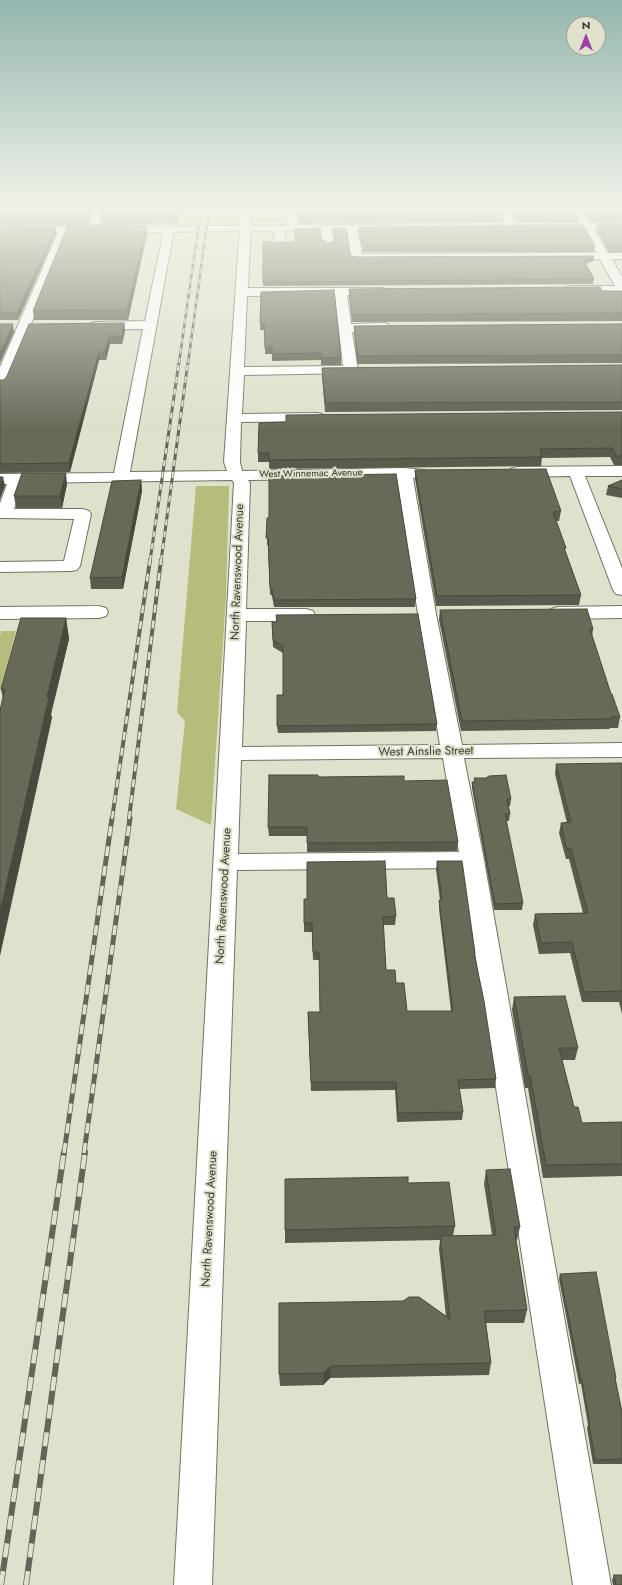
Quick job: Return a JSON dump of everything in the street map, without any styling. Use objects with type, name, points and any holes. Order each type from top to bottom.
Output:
[{"type":"street","points":[[0,383],[41,283]]},
{"type":"street","points":[[122,476],[159,283]]},
{"type":"street","name":"North Ravenswood Avenue","points":[[193,1585],[237,616],[242,483],[236,475],[232,462],[242,283]]},
{"type":"street","points":[[559,290],[622,288]]},
{"type":"street","points":[[341,291],[350,370]]},
{"type":"street","points":[[242,292],[388,291]]},
{"type":"street","points":[[83,326],[151,325]]},
{"type":"street","points":[[8,326],[38,326]]},
{"type":"street","points":[[345,328],[392,327]]},
{"type":"street","points":[[238,371],[365,370]]},
{"type":"street","points":[[235,418],[334,417]]},
{"type":"street","points":[[506,472],[622,471]]},
{"type":"street","points":[[576,472],[622,590]]},
{"type":"street","points":[[404,473],[427,614],[472,860],[592,1585]]},
{"type":"street","name":"West Winnemac Avenue","points":[[8,478],[435,473]]},
{"type":"street","points":[[0,567],[71,566],[83,514],[4,514],[8,478]]},
{"type":"street","points":[[0,614],[98,612]]},
{"type":"street","points":[[542,613],[622,612]]},
{"type":"street","points":[[237,616],[325,615]]},
{"type":"street","name":"West Ainslie Street","points":[[230,754],[622,750]]},
{"type":"street","points":[[226,862],[472,860]]},
{"type":"green space","points":[[196,486],[229,486],[226,596],[211,825],[176,809],[185,721],[177,712]]},
{"type":"green space","points":[[1,631],[16,631],[0,691],[0,636]]},
{"type":"building","points":[[0,283],[30,283],[17,313],[0,313]]},
{"type":"building","points":[[44,283],[133,283],[127,310],[33,311]]},
{"type":"building","points":[[600,287],[602,291],[622,291],[622,313],[352,315],[349,289]]},
{"type":"building","points":[[334,290],[341,357],[321,358],[321,353],[272,354],[272,347],[265,348],[264,323],[260,323],[261,292]]},
{"type":"building","points":[[124,323],[122,336],[109,336],[105,352],[99,352],[69,463],[0,464],[0,380],[4,380],[7,376],[29,324]]},
{"type":"building","points":[[0,324],[13,324],[0,353]]},
{"type":"building","points":[[622,324],[622,355],[358,356],[354,326]]},
{"type":"building","points":[[622,365],[622,402],[325,403],[322,368]]},
{"type":"building","points":[[622,412],[622,456],[616,456],[612,448],[540,449],[542,457],[269,460],[269,453],[258,453],[259,423],[286,422],[286,415]]},
{"type":"building","points":[[546,469],[561,511],[553,512],[581,595],[437,596],[415,470]]},
{"type":"building","points":[[22,473],[66,473],[60,496],[14,496]]},
{"type":"building","points":[[396,474],[416,599],[274,600],[272,589],[270,587],[268,538],[266,538],[267,518],[269,518],[269,476]]},
{"type":"building","points":[[0,477],[3,477],[0,486]]},
{"type":"building","points":[[141,480],[122,577],[90,578],[112,481]]},
{"type":"building","points":[[622,480],[622,489],[608,486]]},
{"type":"building","points":[[587,609],[593,629],[590,629],[620,717],[611,717],[611,719],[462,721],[440,610]]},
{"type":"building","points":[[418,614],[437,724],[277,726],[277,695],[283,695],[283,646],[273,640],[272,622],[277,622],[276,615]]},
{"type":"building","points":[[21,618],[66,618],[47,697],[49,697],[0,912],[0,710],[5,689],[1,689]]},
{"type":"building","points":[[621,763],[622,993],[621,991],[584,992],[572,942],[541,943],[535,914],[588,913],[571,849],[567,849],[561,823],[571,822],[556,764]]},
{"type":"building","points":[[269,775],[318,775],[318,777],[404,776],[404,781],[447,780],[458,842],[307,843],[307,827],[268,827]]},
{"type":"building","points":[[506,775],[511,799],[507,799],[510,814],[505,814],[523,903],[495,904],[472,782],[475,782],[474,778]]},
{"type":"building","points":[[385,861],[387,898],[394,898],[396,916],[383,917],[386,970],[395,970],[396,983],[404,983],[407,1011],[453,1011],[439,900],[442,900],[437,861],[462,861],[474,953],[484,1001],[496,1079],[458,1080],[463,1112],[398,1113],[396,1082],[311,1082],[308,1012],[320,1012],[319,952],[313,952],[312,923],[304,923],[304,899],[307,899],[307,862]]},
{"type":"building","points":[[565,996],[578,1048],[559,1048],[574,1107],[578,1107],[582,1123],[622,1122],[622,1164],[546,1165],[514,997]]},
{"type":"building","points":[[510,1169],[520,1227],[514,1227],[527,1310],[484,1311],[491,1363],[331,1366],[324,1373],[279,1374],[279,1303],[403,1301],[409,1297],[419,1297],[450,1319],[440,1236],[496,1235],[486,1170]]},
{"type":"building","points":[[408,1177],[408,1183],[449,1182],[455,1226],[285,1230],[285,1179]]},
{"type":"building","points":[[596,1272],[622,1412],[622,1459],[595,1460],[582,1380],[560,1274]]},
{"type":"building","points":[[614,1575],[622,1575],[622,1585],[616,1585]]},
{"type":"railway","points":[[179,363],[190,283]]},
{"type":"railway","points":[[188,363],[199,283]]},
{"type":"railway","points":[[150,561],[179,362]]},
{"type":"railway","points":[[161,561],[188,362]]},
{"type":"railway","points":[[112,819],[150,560]]},
{"type":"railway","points":[[129,819],[161,560]]},
{"type":"railway","points":[[64,1153],[112,818]]},
{"type":"railway","points":[[84,1153],[130,818]]},
{"type":"railway","points":[[1,1585],[64,1152]]},
{"type":"railway","points":[[26,1585],[85,1152]]}]
